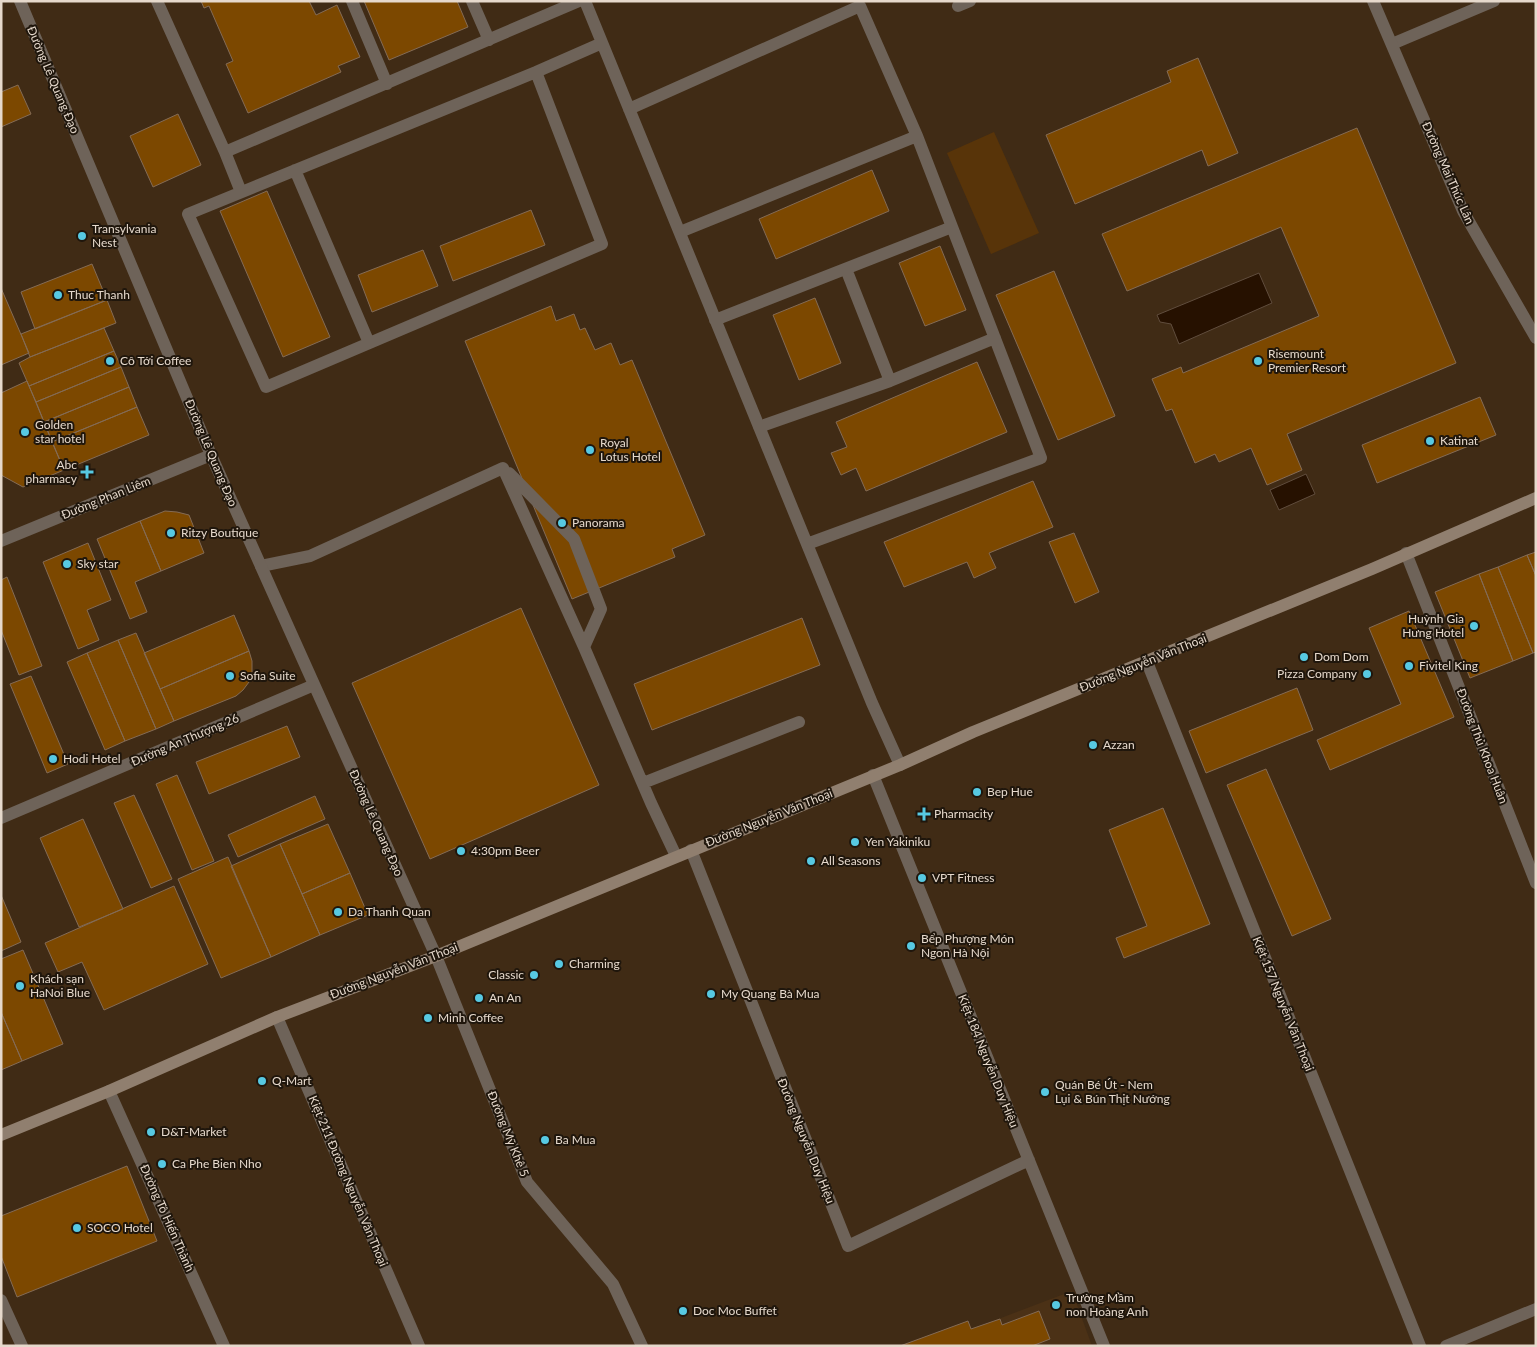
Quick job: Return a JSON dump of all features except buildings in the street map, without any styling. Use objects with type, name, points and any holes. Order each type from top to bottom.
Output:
[{"type":"main road","name":"Đường Nguyễn Văn Thoại","points":[[1,1135],[109,1091],[277,1017],[436,956],[973,732],[1363,573],[1536,498]]},
{"type":"street","name":"Đường Lê Quang Đạo","points":[[20,1],[211,455],[436,956]]},
{"type":"street","points":[[157,1],[241,192]]},
{"type":"street","points":[[352,1],[387,84]]},
{"type":"street","points":[[472,1],[489,40]]},
{"type":"street","points":[[225,152],[579,1]]},
{"type":"street","points":[[586,1],[806,544],[872,703],[900,764]]},
{"type":"street","points":[[958,6],[970,1]]},
{"type":"street","name":"Đường Mai Thúc Lân","points":[[1373,1],[1464,211],[1536,338]]},
{"type":"street","points":[[1392,44],[1494,1]]},
{"type":"street","points":[[629,109],[860,6],[917,136],[1042,458],[806,544]]},
{"type":"street","points":[[536,72],[602,244],[266,387],[188,214],[536,72],[602,43]]},
{"type":"street","points":[[680,232],[917,136]]},
{"type":"street","points":[[295,170],[369,343]]},
{"type":"street","points":[[716,320],[952,227]]},
{"type":"street","points":[[846,269],[890,381]]},
{"type":"street","points":[[759,427],[890,381],[995,338]]},
{"type":"street","name":"Đường Phan Liêm","points":[[1,541],[211,455]]},
{"type":"street","points":[[261,566],[310,556],[503,468]]},
{"type":"street","points":[[503,468],[676,856]]},
{"type":"street","points":[[503,468],[574,539],[601,609],[584,647]]},
{"type":"street","name":"Đường Thủ Khoa Huân","points":[[1406,554],[1536,883]]},
{"type":"street","name":"Kiệt 157 Nguyễn Văn Thoại","points":[[1146,662],[1420,1346]]},
{"type":"street","name":"Đường An Thượng 26","points":[[1,818],[314,685]]},
{"type":"street","points":[[643,783],[798,722]]},
{"type":"street","name":"Kiệt 184 Nguyễn Duy Hiệu","points":[[873,775],[1104,1346]]},
{"type":"street","name":"Đường Nguyễn Duy Hiệu","points":[[691,850],[848,1246],[1028,1160]]},
{"type":"street","name":"Đường Mỹ Khê 5","points":[[436,956],[527,1182],[613,1284],[642,1346]]},
{"type":"street","name":"Kiệt 211 Đường Nguyễn Văn Thoại","points":[[277,1017],[419,1346]]},
{"type":"street","name":"Đường Tô Hiến Thành","points":[[109,1091],[224,1346]]},
{"type":"street","points":[[1,1300],[22,1346]]},
{"type":"street","points":[[1446,1346],[1536,1309]]},
{"type":"shaded area","points":[[994,132],[1039,233],[991,254],[947,153]]},
{"type":"shaded area","points":[[1259,273],[1272,303],[1179,344],[1171,324],[1160,322],[1157,315]]},
{"type":"shaded area","points":[[1306,474],[1315,494],[1279,510],[1270,490]]},
{"type":"shaded area","name":"Trường Mầm non Hoàng Anh","points":[[1072,1291],[1092,1346],[900,1346],[968,1321],[972,1329]]},
{"type":"place","name":"Transylvania Nest","points":[[82,236]]},
{"type":"place","name":"Thuc Thanh","points":[[58,295]]},
{"type":"place","name":"Cô Tới Coffee","points":[[110,361]]},
{"type":"place","name":"Risemount Premier Resort","points":[[1258,361]]},
{"type":"place","name":"Golden star hotel","points":[[25,432]]},
{"type":"place","name":"Katinat","points":[[1430,441]]},
{"type":"place","name":"Royal Lotus Hotel","points":[[590,450]]},
{"type":"place","name":"Abc pharmacy","points":[[87,472]]},
{"type":"place","name":"Panorama","points":[[562,523]]},
{"type":"place","name":"Ritzy Boutique","points":[[171,533]]},
{"type":"place","name":"Sky star","points":[[67,564]]},
{"type":"place","name":"Huỳnh Gia Hưng Hotel","points":[[1474,626]]},
{"type":"place","name":"Dom Dom","points":[[1304,657]]},
{"type":"place","name":"Fivitel King","points":[[1409,666]]},
{"type":"place","name":"Pizza Company","points":[[1367,674]]},
{"type":"place","name":"Sofia Suite","points":[[230,676]]},
{"type":"place","name":"Azzan","points":[[1093,745]]},
{"type":"place","name":"Hodi Hotel","points":[[53,759]]},
{"type":"place","name":"Bep Hue","points":[[977,792]]},
{"type":"place","name":"Pharmacity","points":[[924,814]]},
{"type":"place","name":"Yen Yakiniku","points":[[855,842]]},
{"type":"place","name":"4:30pm Beer","points":[[461,851]]},
{"type":"place","name":"All Seasons","points":[[811,861]]},
{"type":"place","name":"VPT Fitness","points":[[922,878]]},
{"type":"place","name":"Da Thanh Quan","points":[[338,912]]},
{"type":"place","name":"Bểp Phượng Món Ngon Hà Nội","points":[[911,946]]},
{"type":"place","name":"Charming","points":[[559,964]]},
{"type":"place","name":"Classic","points":[[534,975]]},
{"type":"place","name":"Khách sạn HaNoi Blue","points":[[20,986]]},
{"type":"place","name":"My Quang Bà Mua","points":[[711,994]]},
{"type":"place","name":"An An","points":[[479,998]]},
{"type":"place","name":"Minh Coffee","points":[[428,1018]]},
{"type":"place","name":"Q-Mart","points":[[262,1081]]},
{"type":"place","name":"Quán Bé Út - Nem Lụi & Bún Thịt Nướng","points":[[1045,1092]]},
{"type":"place","name":"D&T-Market","points":[[151,1132]]},
{"type":"place","name":"Ba Mua","points":[[545,1140]]},
{"type":"place","name":"Ca Phe Bien Nho","points":[[162,1164]]},
{"type":"place","name":"SOCO Hotel","points":[[77,1228]]},
{"type":"place","name":"Trường Mầm non Hoàng Anh","points":[[1056,1305]]},
{"type":"place","name":"Doc Moc Buffet","points":[[683,1311]]}]
